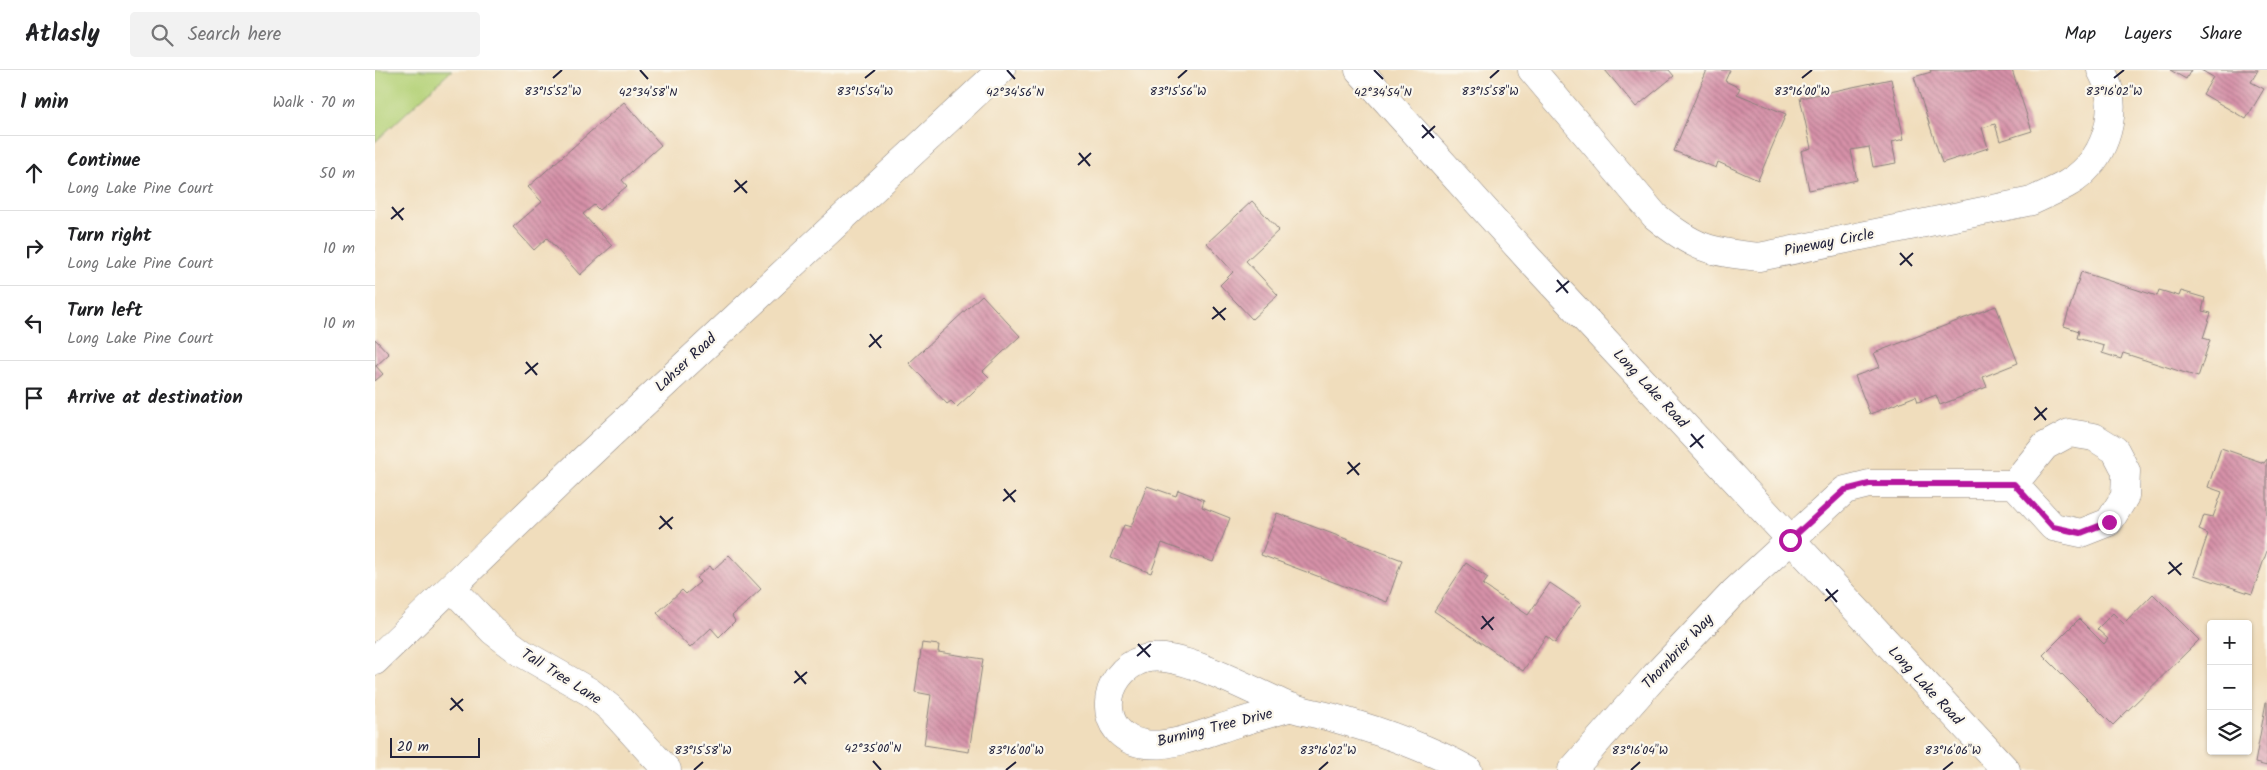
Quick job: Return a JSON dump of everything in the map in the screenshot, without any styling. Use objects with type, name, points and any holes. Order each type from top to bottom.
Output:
[{"type":"street","name":"Lahser Road","points":[[375,661],[587,456],[1001,70]]},
{"type":"street","name":"Long Lake Road","points":[[1359,70],[1529,259],[2006,770]]},
{"type":"street","name":"Pineway Circle","points":[[1532,70],[1637,196],[1655,216],[1676,234],[1699,247],[1724,253],[1759,257],[2033,201],[2066,184],[2082,173],[2100,153],[2109,128],[2111,105],[2106,79],[2101,70]]},
{"type":"street","name":"Thornbrier Way","points":[[1572,770],[1668,662],[1734,592],[1845,490],[1869,484],[2014,484]]},
{"type":"street","name":"Tall Tree Lane","points":[[452,588],[493,631],[522,653],[590,692],[610,708],[667,770]]},
{"type":"street","name":"Burning Tree Drive","points":[[1291,707],[1190,737],[1160,744],[1145,744],[1131,740],[1119,731],[1111,718],[1108,696],[1112,685],[1130,666],[1145,659],[1162,658],[1179,661],[1221,676],[1291,707],[1375,731],[1421,748],[1468,770]]},
{"type":"green space","points":[[375,70],[452,70],[375,142]]},
{"type":"building","points":[[1605,70],[1669,70],[1674,76],[1636,107]]},
{"type":"building","points":[[1707,70],[1730,70],[1725,81],[1740,88],[1737,94],[1786,114],[1758,180],[1718,162],[1716,168],[1674,151]]},
{"type":"building","points":[[1930,70],[1986,70],[1987,72],[2012,70],[2032,131],[2000,141],[1995,124],[1982,128],[1988,148],[1942,163],[1914,77],[1931,72]]},
{"type":"building","points":[[2170,70],[2191,70],[2186,79]]},
{"type":"building","points":[[2201,70],[2258,70],[2251,82],[2264,89],[2246,119],[2203,94],[2213,77]]},
{"type":"building","points":[[1891,79],[1904,139],[1892,142],[1896,163],[1873,167],[1869,147],[1851,150],[1857,180],[1809,190],[1801,151],[1811,148],[1800,98]]},
{"type":"building","points":[[624,102],[661,145],[622,180],[627,186],[599,210],[594,205],[583,214],[612,246],[580,275],[547,238],[534,250],[513,227],[542,202],[528,187]]},
{"type":"building","points":[[1252,201],[1279,230],[1246,261],[1278,295],[1252,319],[1220,285],[1233,272],[1207,243]]},
{"type":"building","points":[[2081,272],[2157,296],[2159,290],[2179,296],[2181,291],[2205,298],[2202,311],[2211,313],[2203,338],[2210,340],[2198,377],[2123,353],[2121,359],[2102,353],[2104,346],[2077,338],[2079,331],[2064,326]]},
{"type":"building","points":[[982,295],[1020,336],[983,371],[989,377],[957,407],[951,401],[947,404],[909,363]]},
{"type":"building","points":[[1996,306],[2018,363],[1983,377],[1987,387],[1940,405],[1936,395],[1918,402],[1916,396],[1870,414],[1855,376],[1880,367],[1874,353]]},
{"type":"building","points":[[375,339],[389,354],[376,366],[383,374],[375,381]]},
{"type":"building","points":[[2221,448],[2264,463],[2267,459],[2267,551],[2252,594],[2194,575],[2208,534],[2199,530],[2204,515],[2213,517],[2222,492],[2208,487]]},
{"type":"building","points":[[1147,486],[1176,496],[1178,490],[1204,500],[1202,507],[1230,518],[1213,562],[1162,543],[1151,573],[1111,558],[1124,525],[1131,527]]},
{"type":"building","points":[[1277,513],[1402,560],[1387,602],[1261,555]]},
{"type":"building","points":[[729,555],[761,589],[732,616],[735,621],[719,637],[711,628],[690,648],[657,613],[682,590],[686,594],[700,582],[696,578],[710,566],[713,570]]},
{"type":"building","points":[[1466,563],[1488,578],[1483,585],[1528,615],[1550,583],[1581,604],[1555,643],[1546,636],[1523,671],[1434,611]]},
{"type":"building","points":[[2153,594],[2199,640],[2113,725],[2043,655],[2079,619],[2104,644],[2108,639],[2097,629],[2113,613],[2124,624]]},
{"type":"building","points":[[922,643],[939,645],[938,652],[983,659],[969,752],[924,745],[931,695],[915,692]]},
{"type":"building","points":[[2267,702],[2267,766],[2255,763]]},
{"type":"route","points":[[1790,540],[1845,490],[1869,484],[2014,484],[2053,527],[2081,533],[2109,522]]}]
